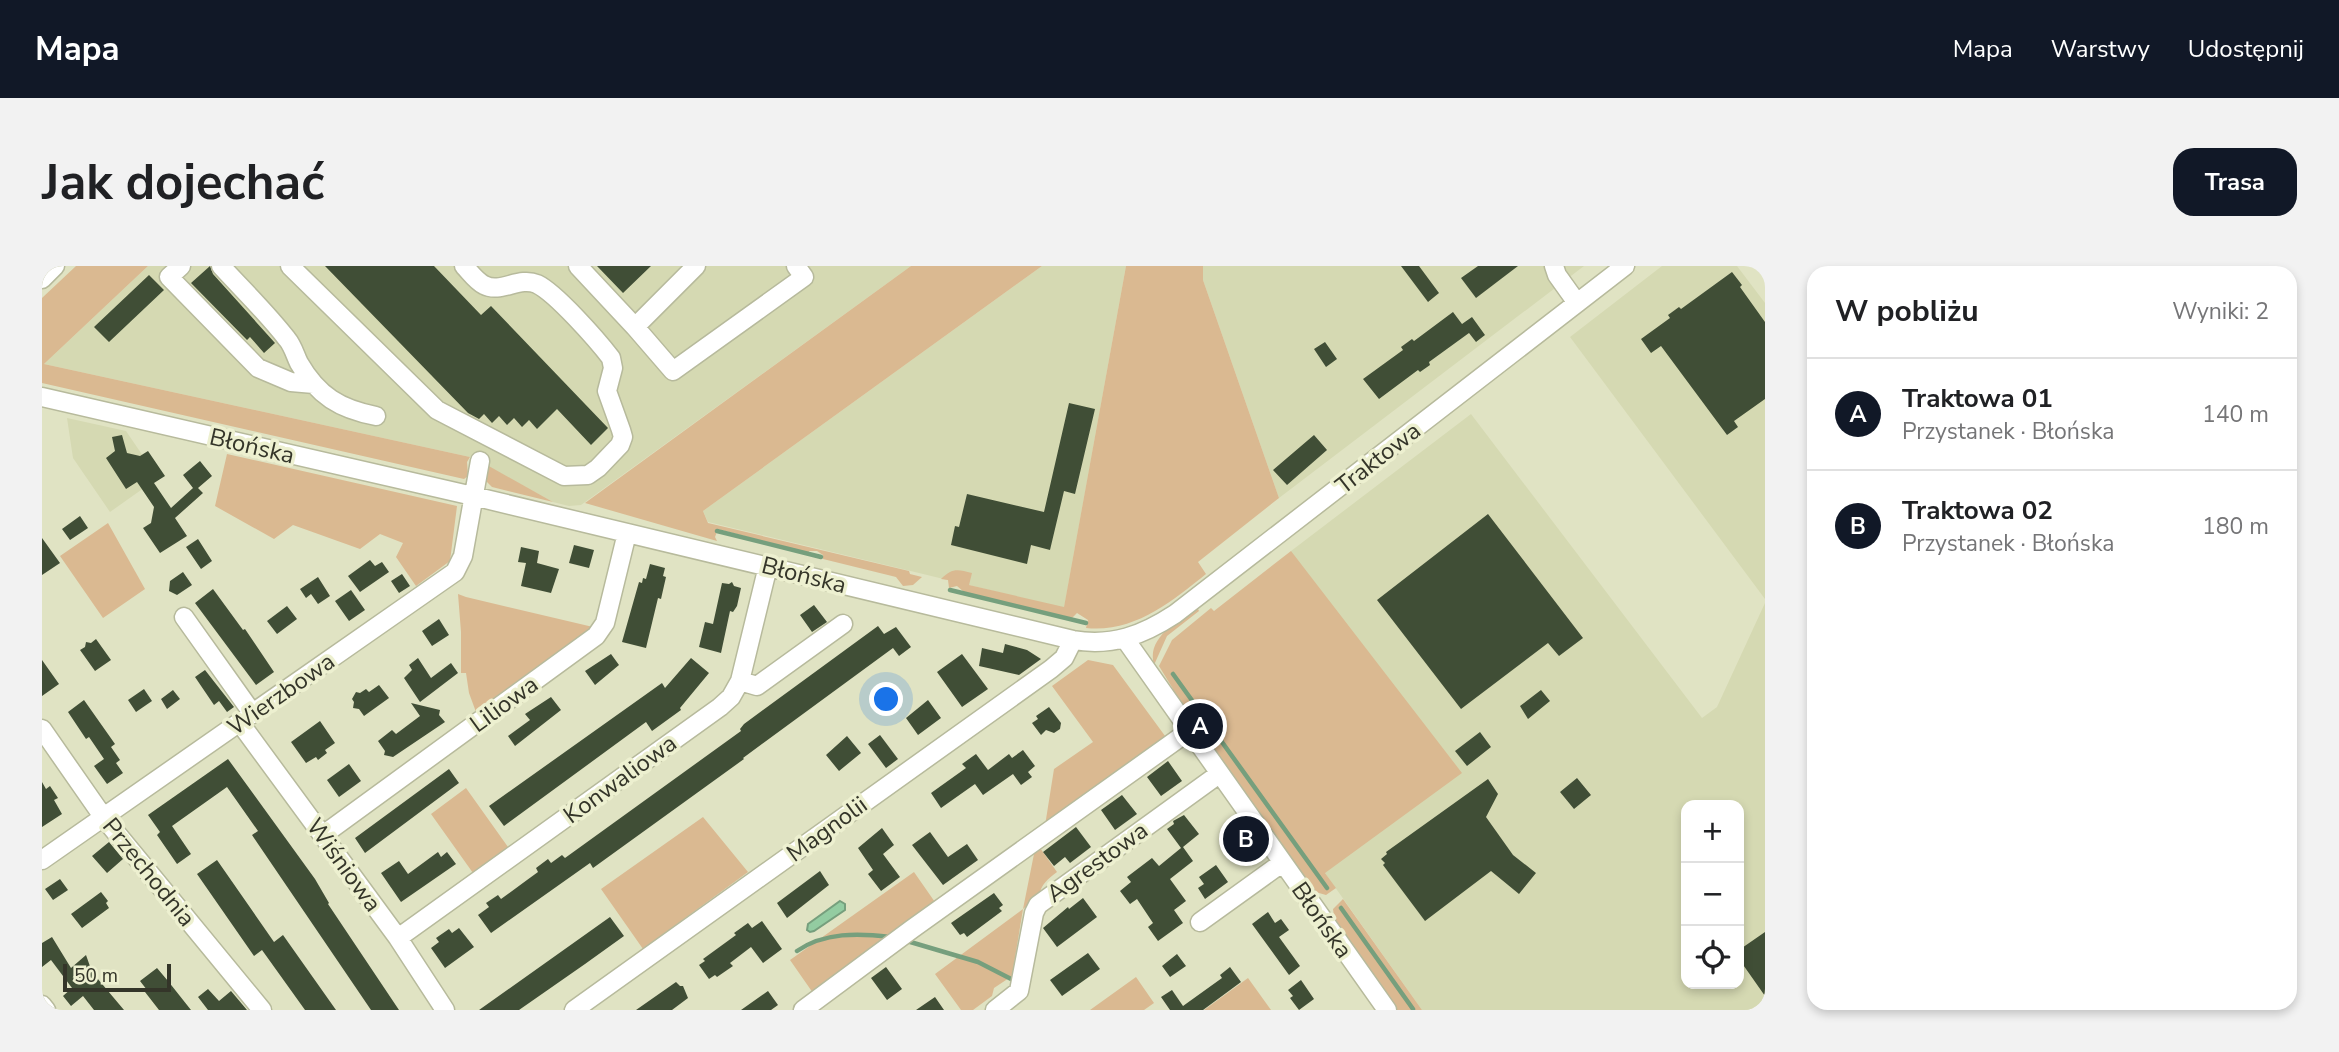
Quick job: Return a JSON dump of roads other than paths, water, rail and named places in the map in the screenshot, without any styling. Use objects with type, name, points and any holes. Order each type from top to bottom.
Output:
[{"type":"street","points":[[42,279],[55,266]]},
{"type":"street","points":[[181,266],[169,277],[258,368],[291,382],[314,384]]},
{"type":"street","points":[[221,266],[290,341],[300,364],[330,400],[351,411],[376,416]]},
{"type":"street","points":[[290,266],[437,410],[564,476],[587,475],[612,455],[623,437],[607,391],[612,368],[611,358],[563,306],[539,285],[522,281],[500,287],[483,285],[464,266]]},
{"type":"street","points":[[578,266],[673,371],[804,277],[796,266]]},
{"type":"street","points":[[635,327],[696,266]]},
{"type":"street","points":[[1554,266],[1557,275],[1577,303]]},
{"type":"street","name":"Traktowa","points":[[1125,639],[1149,630],[1186,606],[1625,266]]},
{"type":"street","name":"Błońska","points":[[42,397],[473,496],[1073,640],[1095,643],[1125,639],[1387,1010]]},
{"type":"street","name":"Wierzbowa","points":[[45,851],[104,818],[454,572],[463,556],[480,461]]},
{"type":"street","name":"Liliowa","points":[[323,835],[596,636],[605,623],[627,533]]},
{"type":"street","name":"Konwaliowa","points":[[398,938],[731,697],[740,681],[768,566]]},
{"type":"street","name":"Wiśniowa","points":[[184,617],[323,835],[398,938],[445,1010]]},
{"type":"street","points":[[740,681],[757,687],[844,624]]},
{"type":"street","name":"Magnolii","points":[[573,1010],[1051,669],[1064,657],[1073,640]]},
{"type":"street","name":"Przechodnia","points":[[42,729],[104,818],[262,1010]]},
{"type":"street","points":[[803,1010],[1189,731]]},
{"type":"street","name":"Agrestowa","points":[[995,1010],[1019,991],[1034,913],[1038,905],[1219,774]]},
{"type":"street","points":[[1200,922],[1282,863]]},
{"type":"street","points":[[42,1005],[46,1010]]},
{"type":"waterway","points":[[717,531],[821,557]]},
{"type":"waterway","points":[[950,590],[1086,623]]},
{"type":"waterway","points":[[1173,674],[1327,888]]},
{"type":"waterway","points":[[1341,908],[1413,1009]]},
{"type":"waterway","points":[[797,951],[819,940],[842,935],[890,937]]},
{"type":"waterway","points":[[907,941],[978,962],[1015,981]]},
{"type":"place","name":"Traktowa 01","points":[[1200,726]]},
{"type":"place","name":"Traktowa 02","points":[[1246,839]]}]
